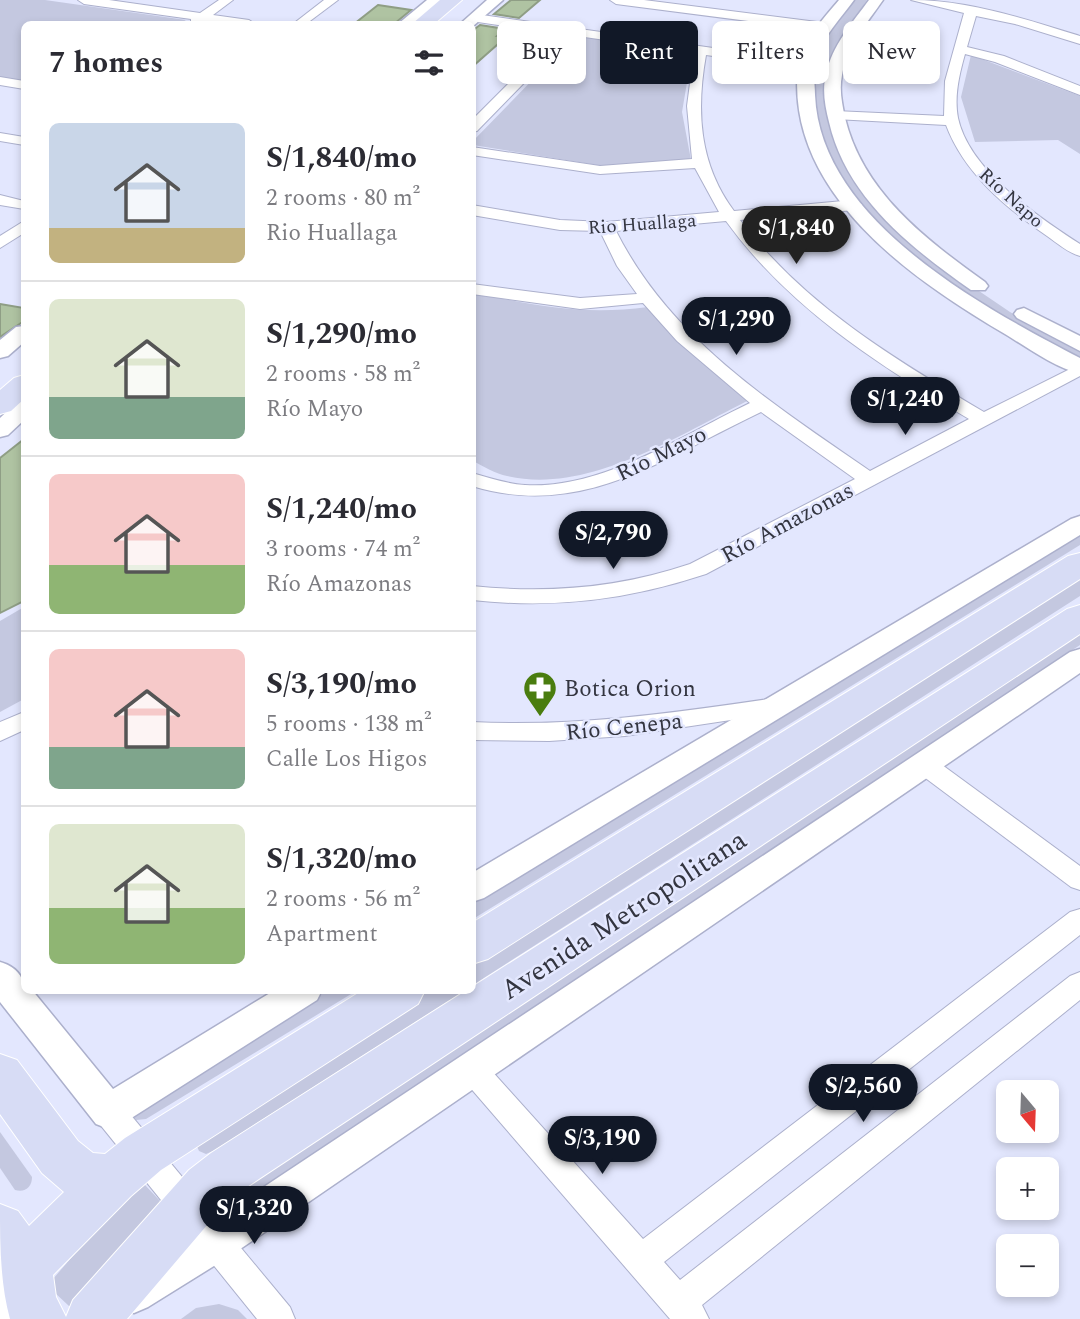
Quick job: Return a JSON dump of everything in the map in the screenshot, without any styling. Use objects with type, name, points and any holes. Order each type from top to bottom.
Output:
[{"type":"main road","points":[[426,21],[452,0]]},
{"type":"main road","points":[[454,21],[472,14]]},
{"type":"main road","points":[[0,377],[21,360]]},
{"type":"main road","points":[[7,420],[21,390]]},
{"type":"main road","name":"Avenida Metropolitana","points":[[476,943],[1080,564]]},
{"type":"main road","name":"Avenida Metropolitana","points":[[92,1319],[202,1225],[208,1188],[229,1170],[1080,617]]},
{"type":"main road","points":[[39,1319],[34,1315],[28,1292],[8,1266],[127,1167],[396,994]]},
{"type":"main road","points":[[0,1074],[60,1157],[82,1175],[127,1167]]},
{"type":"street","points":[[84,0],[118,2],[196,21],[227,0]]},
{"type":"street","points":[[303,21],[332,0]]},
{"type":"street","points":[[409,21],[436,0]]},
{"type":"street","points":[[472,14],[495,0]]},
{"type":"street","points":[[616,0],[776,21]]},
{"type":"street","points":[[727,15],[739,0]]},
{"type":"street","points":[[829,22],[847,0]]},
{"type":"street","points":[[876,0],[854,31],[835,69],[835,115],[846,148],[879,202],[928,249],[1000,300],[1080,345]]},
{"type":"street","points":[[917,0],[971,11],[1080,40]]},
{"type":"street","name":"Río Napo","points":[[971,11],[952,86],[951,121],[966,150],[991,181],[1027,214],[1080,251]]},
{"type":"street","points":[[472,14],[512,21]]},
{"type":"street","points":[[586,34],[712,52]]},
{"type":"street","points":[[701,50],[694,91],[694,129],[700,163],[729,216],[771,268],[811,303],[900,368],[982,419]]},
{"type":"street","points":[[962,50],[999,59],[1080,91]]},
{"type":"street","points":[[0,81],[21,84]]},
{"type":"street","points":[[476,124],[516,84]]},
{"type":"street","points":[[806,84],[809,129],[831,174],[854,205],[889,241],[944,286],[1080,368]]},
{"type":"street","points":[[835,115],[951,121]]},
{"type":"street","points":[[0,137],[21,140]]},
{"type":"street","points":[[476,152],[600,170],[700,163]]},
{"type":"street","points":[[0,200],[21,204]]},
{"type":"street","name":"Rio Huallaga","points":[[476,211],[560,225],[606,227],[854,205]]},
{"type":"street","points":[[606,227],[616,254],[646,298],[679,331],[763,404],[868,479]]},
{"type":"street","points":[[0,243],[21,228]]},
{"type":"street","points":[[476,290],[575,305],[602,305],[646,298]]},
{"type":"street","points":[[0,352],[21,334]]},
{"type":"street","name":"Río Amazonas","points":[[476,593],[565,598],[622,591],[674,578],[751,543],[1080,368]]},
{"type":"street","name":"Río Mayo","points":[[476,480],[493,486],[528,491],[565,490],[590,485],[614,477],[763,404]]},
{"type":"street","points":[[476,887],[1080,524]]},
{"type":"street","name":"Avenida Metropolitana","points":[[202,1225],[471,1068],[1080,659]]},
{"type":"street","name":"Río Cenepa","points":[[476,731],[514,734],[597,732],[775,706]]},
{"type":"street","points":[[0,732],[21,722]]},
{"type":"street","points":[[925,765],[1080,880]]},
{"type":"street","points":[[641,1260],[1080,920]]},
{"type":"street","points":[[0,976],[109,1112],[127,1167],[202,1225],[278,1319]]},
{"type":"street","points":[[471,1068],[685,1311],[1080,985]]},
{"type":"street","points":[[109,1112],[299,994]]},
{"type":"shaded area","points":[[0,0],[45,0],[186,20],[21,21],[21,80],[0,77]]},
{"type":"shaded area","points":[[853,0],[867,0],[854,21],[843,21],[843,38],[833,62],[843,158],[951,272],[1010,312],[1080,351],[1080,358],[1075,358],[969,296],[911,253],[860,204],[828,159],[813,105],[814,84],[829,84],[829,33]]},
{"type":"shaded area","points":[[586,38],[600,40],[600,84],[687,84],[682,112],[691,160],[603,166],[476,145],[476,138],[528,84],[586,84]]},
{"type":"shaded area","points":[[971,55],[1080,96],[1080,154],[1058,140],[975,142],[961,97]]},
{"type":"shaded area","points":[[476,294],[580,310],[648,307],[749,400],[663,444],[601,470],[538,480],[498,474],[476,463]]},
{"type":"shaded area","points":[[1080,531],[1080,545],[476,917],[476,900]]},
{"type":"shaded area","points":[[1080,577],[1080,596],[476,983],[476,958]]},
{"type":"shaded area","points":[[21,609],[21,701],[0,712],[0,621]]},
{"type":"shaded area","points":[[1080,633],[1080,645],[246,1202],[238,1198],[239,1191]]},
{"type":"shaded area","points":[[322,994],[351,994],[146,1119],[136,1120],[133,1115],[137,1106]]},
{"type":"shaded area","points":[[419,994],[459,994],[213,1151],[206,1154],[199,1151],[195,1142]]},
{"type":"shaded area","points":[[0,1132],[32,1177],[31,1184],[25,1190],[15,1190],[0,1168]]},
{"type":"shaded area","points":[[145,1185],[161,1202],[75,1306],[69,1306],[54,1292],[53,1279],[132,1187]]},
{"type":"shaded area","points":[[219,1304],[238,1310],[247,1319],[181,1319],[196,1308]]},
{"type":"building","points":[[511,0],[540,0],[519,18],[494,14]]},
{"type":"building","points":[[378,5],[411,10],[398,21],[358,21]]},
{"type":"building","points":[[480,25],[497,28],[497,45],[476,63],[476,28]]},
{"type":"building","points":[[0,304],[21,308],[21,323],[0,337]]},
{"type":"building","points":[[21,441],[21,602],[0,613],[0,458]]},
{"type":"place","name":"Botica Orion","points":[[540,718]]}]
